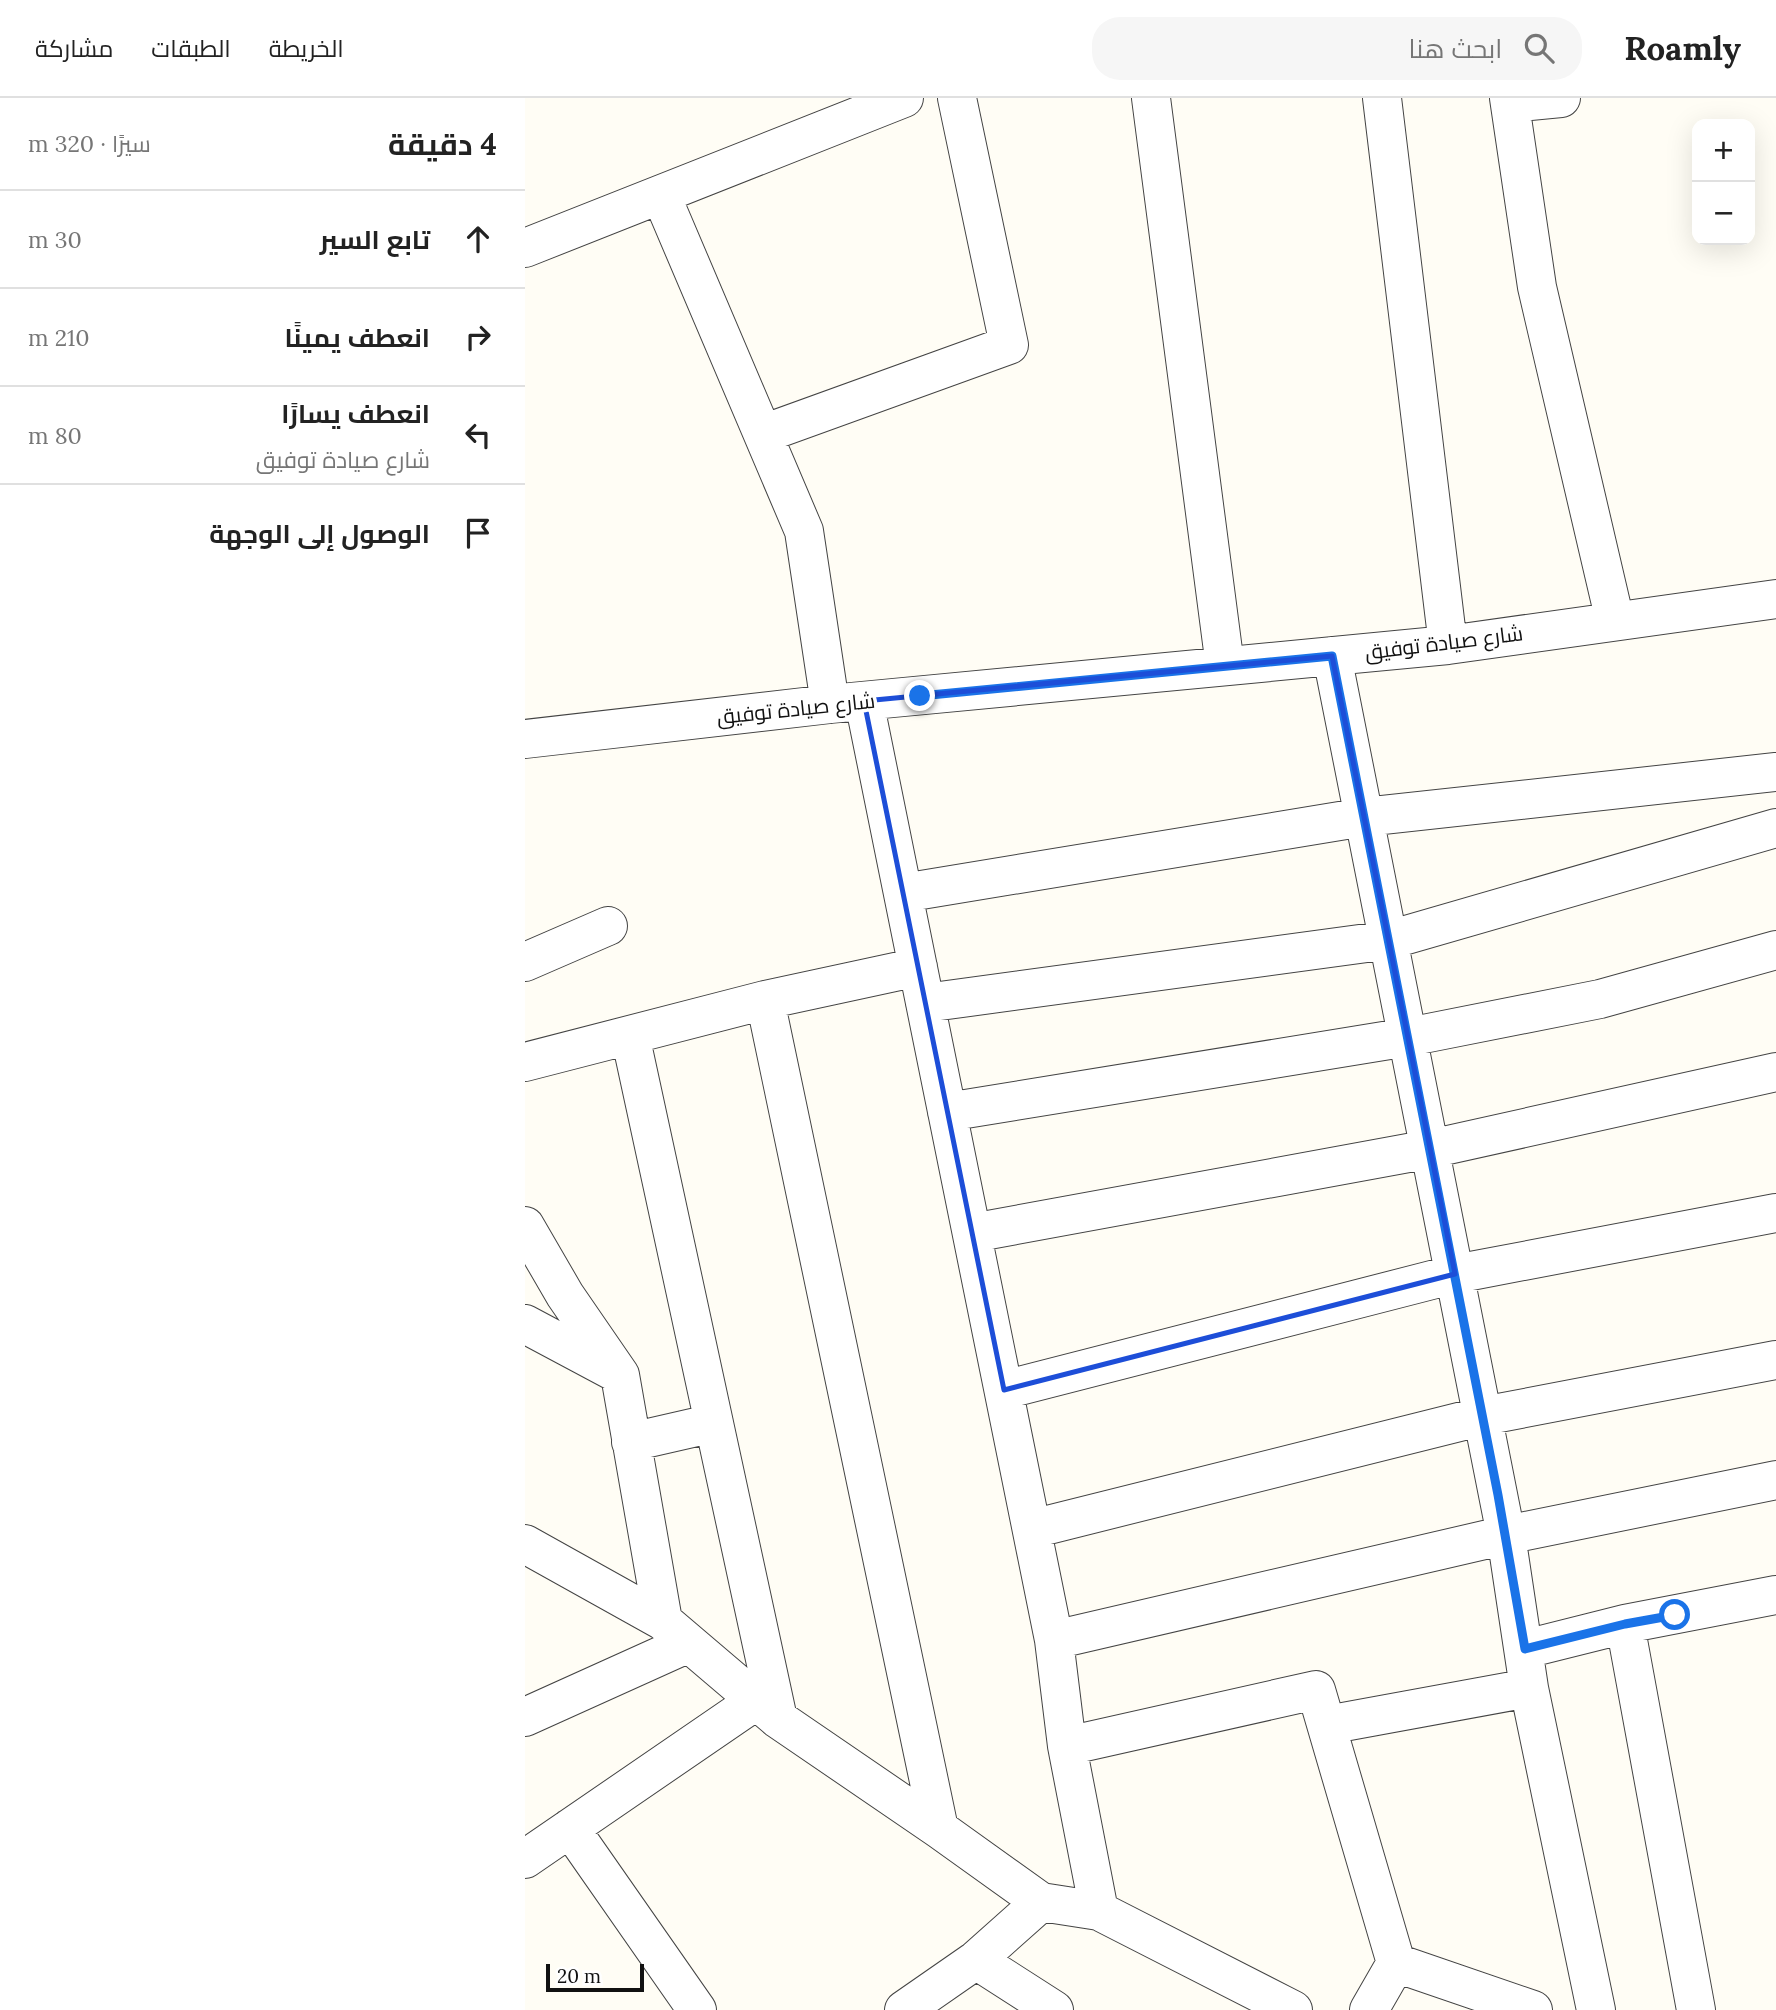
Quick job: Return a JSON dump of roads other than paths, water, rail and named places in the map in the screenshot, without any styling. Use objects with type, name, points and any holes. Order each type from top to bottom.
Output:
[{"type":"street","points":[[525,248],[904,98]]},
{"type":"street","points":[[763,434],[1009,345],[957,98]]},
{"type":"street","points":[[1151,98],[1225,666]]},
{"type":"street","points":[[1382,98],[1448,645]]},
{"type":"street","points":[[1561,98],[1510,100],[1537,287],[1615,621]]},
{"type":"street","points":[[661,195],[804,531],[847,703],[903,893],[1054,1640],[1067,1746],[1099,1911]]},
{"type":"street","name":"شارع صيادة توفيق","points":[[525,739],[847,703],[1448,645],[1615,621],[1774,608]]},
{"type":"street","points":[[1332,656],[1506,1535],[1529,1688],[1596,2010]]},
{"type":"street","points":[[903,893],[1364,817],[1776,772]]},
{"type":"street","points":[[525,1062],[765,1000],[1388,940],[1776,828]]},
{"type":"street","points":[[525,962],[608,926]]},
{"type":"street","points":[[947,1112],[1408,1037],[1600,999],[1776,950]]},
{"type":"street","points":[[765,1000],[939,1829]]},
{"type":"street","points":[[630,1035],[714,1423],[767,1709]]},
{"type":"street","points":[[972,1233],[1430,1149],[1776,1072]]},
{"type":"street","points":[[1004,1390],[1455,1274],[1776,1213]]},
{"type":"street","points":[[525,1226],[565,1295],[620,1375],[631,1442],[676,1632]]},
{"type":"street","points":[[525,1324],[620,1375]]},
{"type":"street","points":[[1032,1529],[1483,1416],[1776,1360]]},
{"type":"street","points":[[631,1442],[714,1423]]},
{"type":"street","points":[[1054,1640],[1506,1535],[1776,1480]]},
{"type":"street","points":[[525,1544],[676,1632],[767,1709],[1041,1902],[1099,1911],[1293,2010]]},
{"type":"street","points":[[1525,1649],[1625,1624],[1776,1595]]},
{"type":"street","points":[[1625,1624],[1696,2010]]},
{"type":"street","points":[[525,1717],[676,1632]]},
{"type":"street","points":[[1327,1725],[1529,1688]]},
{"type":"street","points":[[1067,1746],[1316,1690],[1396,1963],[1369,2010]]},
{"type":"street","points":[[525,1859],[570,1828],[767,1709]]},
{"type":"street","points":[[570,1828],[697,2010]]},
{"type":"street","points":[[904,2010],[976,1960],[1041,1902]]},
{"type":"street","points":[[976,1960],[1054,2010]]},
{"type":"street","points":[[1396,1963],[1533,2010]]}]
